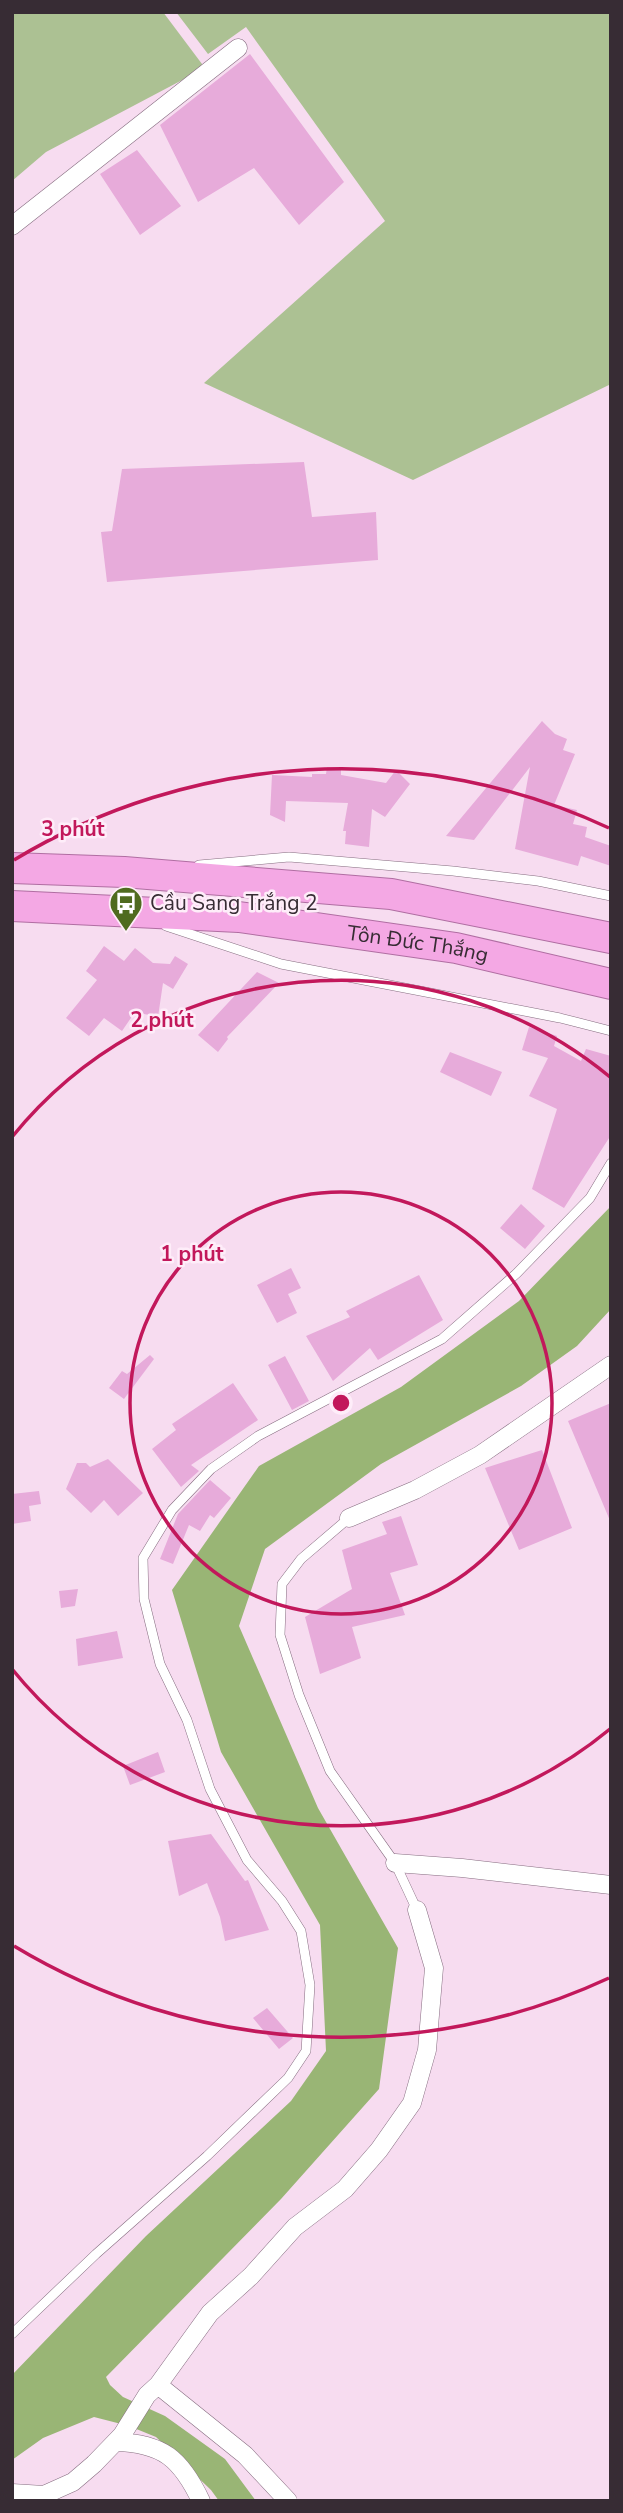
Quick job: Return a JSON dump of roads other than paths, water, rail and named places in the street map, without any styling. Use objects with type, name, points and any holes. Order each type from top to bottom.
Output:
[{"type":"highway","name":"Tôn Đức Thắng","points":[[12,867],[124,872],[391,894],[611,938]]},
{"type":"highway","name":"Tôn Đức Thắng","points":[[12,906],[239,917],[456,948],[611,984]]},
{"type":"street","points":[[12,226],[239,48]]},
{"type":"street","points":[[349,1518],[415,1490],[480,1455],[611,1365]]},
{"type":"street","points":[[395,1863],[611,1885]]},
{"type":"street","points":[[12,2493],[44,2495],[73,2482],[119,2439],[210,2313],[251,2276],[295,2227],[345,2189],[379,2150],[412,2103],[427,2050],[434,1968],[417,1910]]},
{"type":"street","points":[[152,2390],[245,2455],[288,2501]]},
{"type":"street","points":[[119,2439],[162,2450],[183,2467],[201,2501]]},
{"type":"lane","points":[[193,866],[289,857],[538,881],[611,896]]},
{"type":"lane","points":[[124,872],[179,867]]},
{"type":"lane","points":[[121,911],[281,964],[560,1018],[611,1031]]},
{"type":"lane","points":[[12,2333],[225,2139],[288,2078],[306,2051],[310,1985],[301,1931],[282,1901],[247,1860],[210,1789],[187,1720],[160,1664],[144,1599],[143,1558],[172,1510],[211,1469],[258,1436],[442,1339],[517,1273],[590,1198],[611,1163]]},
{"type":"lane","points":[[349,1518],[301,1559],[282,1584],[280,1635],[299,1695],[330,1772],[395,1863],[417,1910]]},
{"type":"place","name":"Cầu Sang Trắng 2","points":[[126,933]]}]
